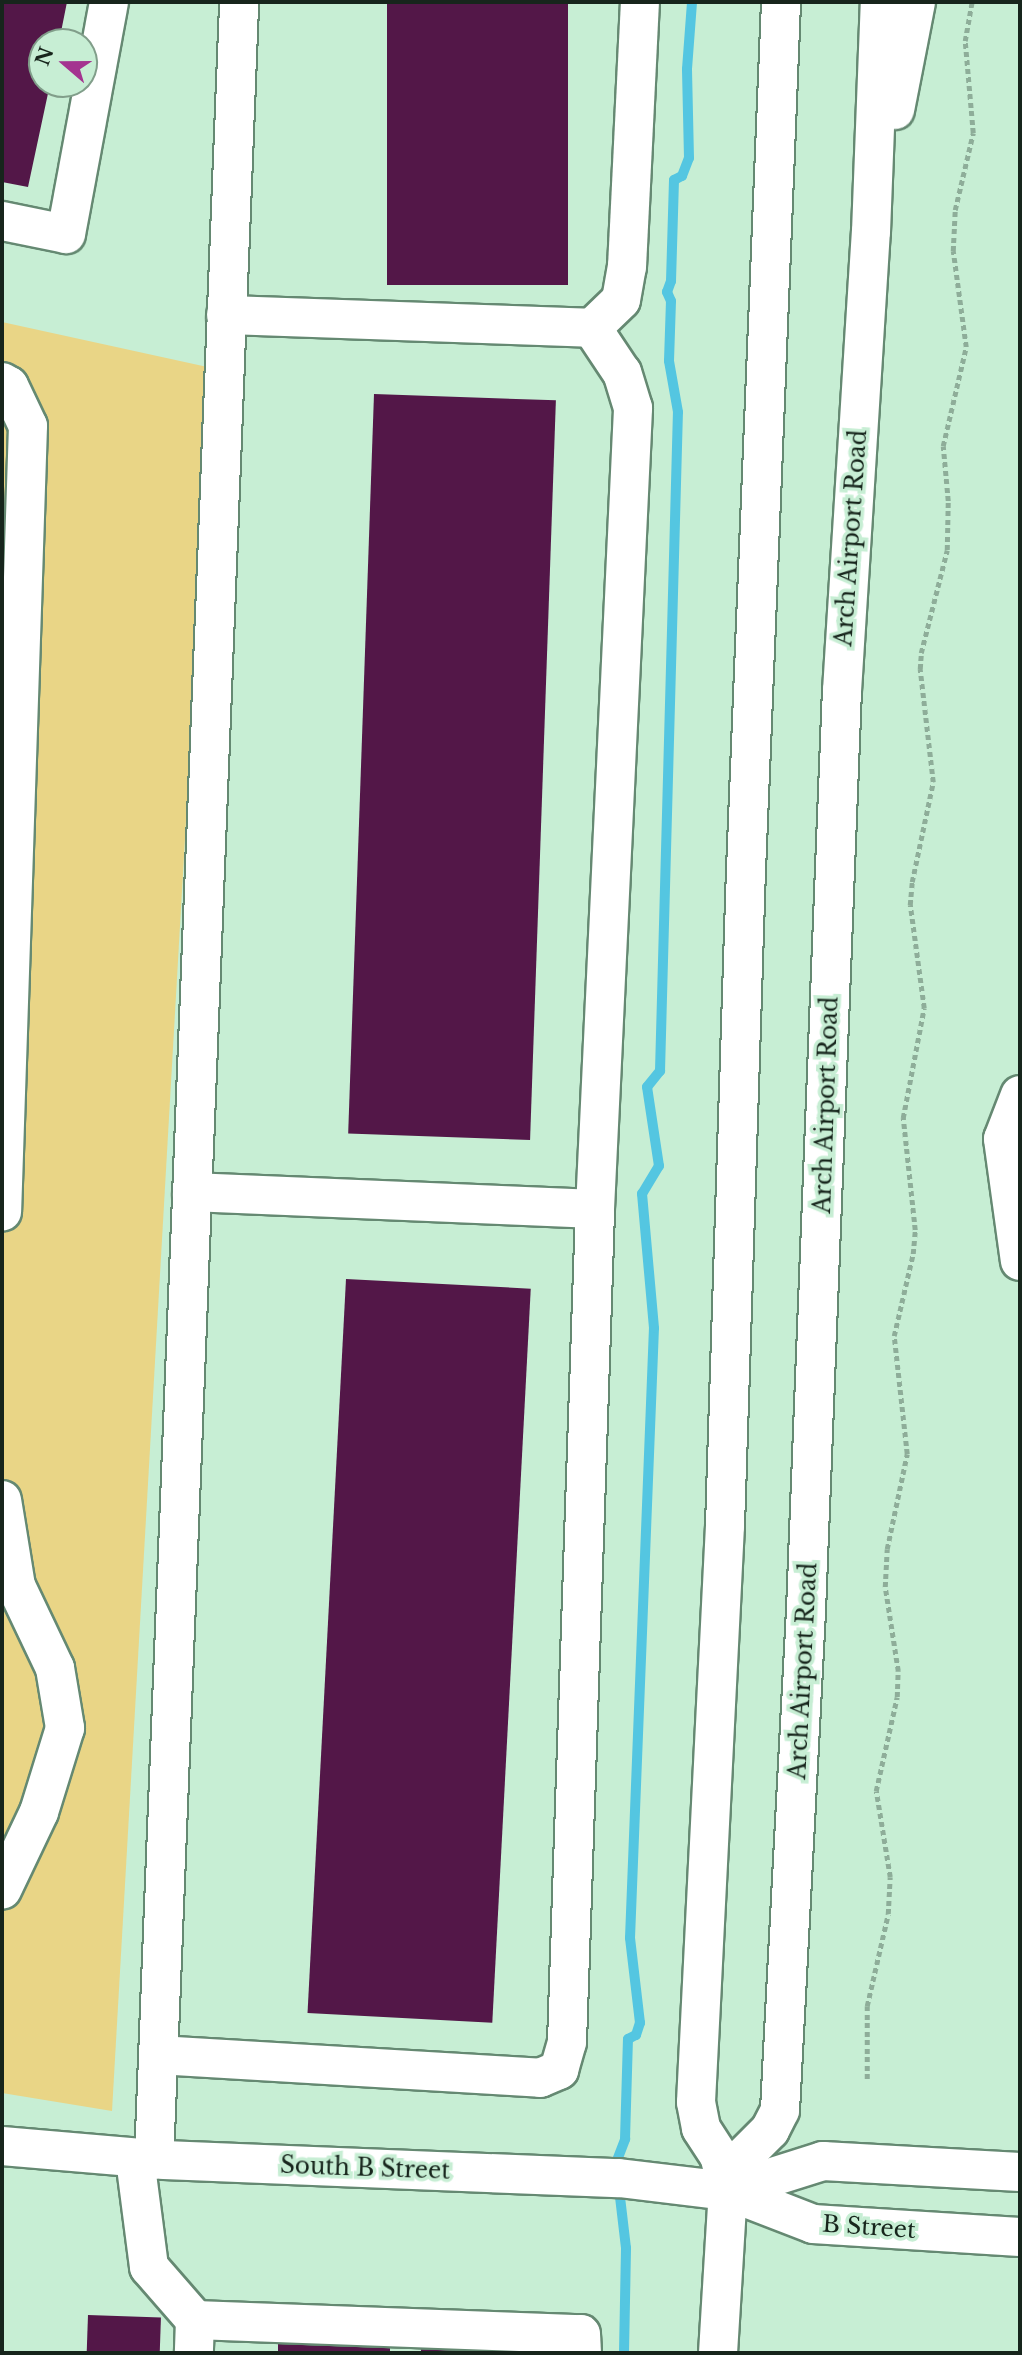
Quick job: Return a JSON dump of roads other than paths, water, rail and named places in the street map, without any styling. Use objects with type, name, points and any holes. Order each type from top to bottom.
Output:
[{"type":"main road","points":[[2,221],[66,234],[109,2]]},
{"type":"main road","points":[[239,2],[158,2055],[145,2159],[149,2267],[195,2337],[406,2340],[581,2334],[582,2353]]},
{"type":"main road","points":[[226,315],[592,328],[621,300],[627,267],[640,2]]},
{"type":"main road","name":"Arch Airport Road","points":[[718,2353],[727,2191],[719,2156],[701,2128],[696,2102],[725,1526],[746,870],[781,2]]},
{"type":"main road","name":"Arch Airport Road","points":[[727,2191],[741,2159],[770,2130],[780,2110],[807,1596],[842,691],[871,232],[880,2]]},
{"type":"main road","points":[[871,232],[916,2]]},
{"type":"main road","points":[[158,2055],[540,2078],[559,2070],[568,2042],[595,1209],[633,408],[622,373],[592,328]]},
{"type":"main road","points":[[2,382],[9,386],[28,426],[2,1212]]},
{"type":"main road","points":[[1020,1095],[1003,1139],[1020,1261]]},
{"type":"main road","points":[[192,1192],[595,1209]]},
{"type":"main road","points":[[2,1500],[16,1586],[55,1668],[65,1728],[39,1812],[2,1890]]},
{"type":"main road","name":"South B Street","points":[[2,2146],[145,2159],[619,2178],[727,2191]]},
{"type":"main road","points":[[727,2191],[823,2161],[1020,2172]]},
{"type":"main road","name":"B Street","points":[[727,2191],[813,2224],[1020,2237]]},
{"type":"waterway","points":[[624,2353],[626,2248],[616,2163],[625,2139],[628,2039],[636,2035],[640,2023],[630,1938],[654,1328],[642,1194],[659,1166],[647,1087],[660,1071],[678,412],[669,361],[671,301],[667,292],[671,281],[674,180],[682,176],[689,158],[687,69],[692,2]]}]
